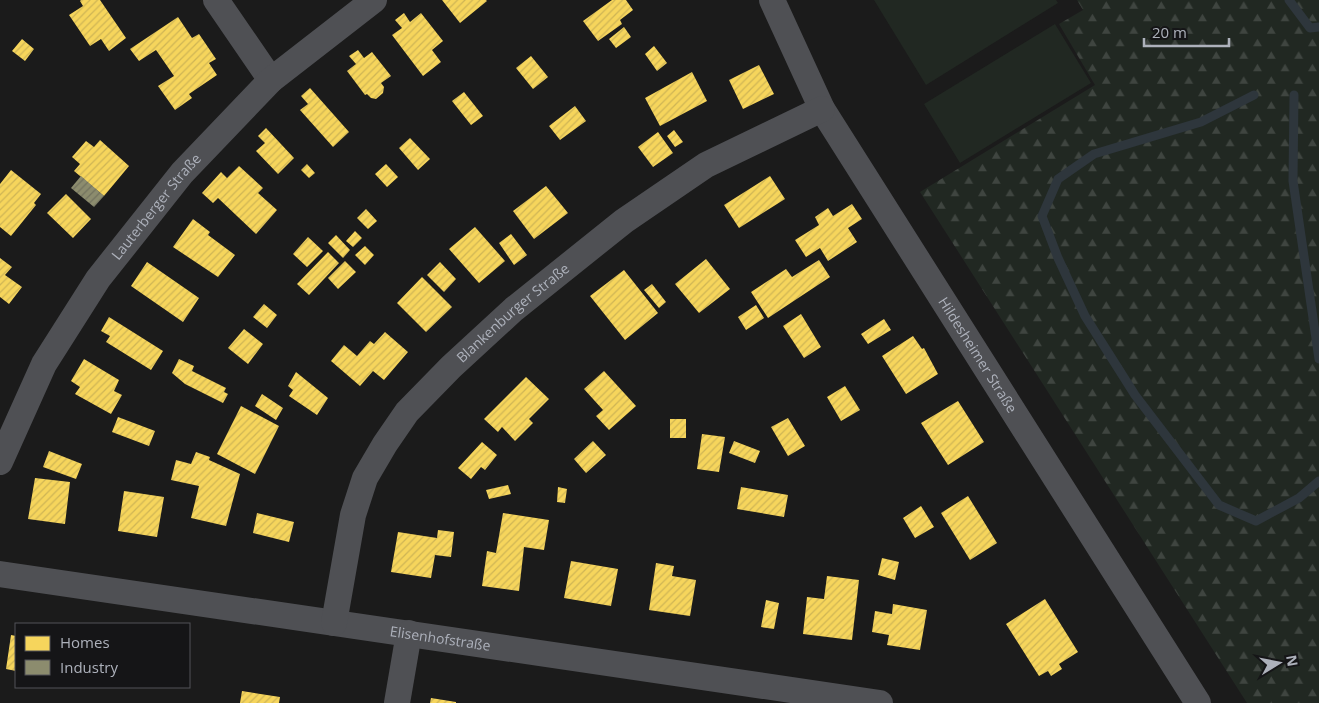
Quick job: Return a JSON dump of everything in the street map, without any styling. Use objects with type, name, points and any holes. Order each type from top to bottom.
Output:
[{"type":"street","points":[[216,0],[270,80]]},
{"type":"street","name":"Lauterberger Straße","points":[[0,462],[40,370],[98,279],[182,173],[270,80],[374,0]]},
{"type":"street","name":"Hildesheimer Straße","points":[[772,0],[822,109],[1198,703]]},
{"type":"street","name":"Blankenburger Straße","points":[[334,623],[354,514],[365,478],[407,412],[444,373],[514,309],[624,221],[706,165],[822,109]]},
{"type":"street","name":"Elisenhofstraße","points":[[0,574],[880,703]]},
{"type":"street","points":[[397,703],[409,633]]},
{"type":"green space","points":[[874,0],[1056,0],[1058,3],[926,85]]},
{"type":"green space","points":[[1077,0],[1319,0],[1319,703],[1247,703],[920,192],[1095,85],[1059,24],[1083,10]]},
{"type":"green space","points":[[1055,24],[1091,83],[960,163],[924,104]]},
{"type":"building: Homes","points":[[81,0],[100,0],[126,38],[109,51],[101,39],[90,46],[69,15],[83,6]]},
{"type":"building: Homes","points":[[442,0],[486,0],[487,1],[460,23]]},
{"type":"building: Homes","points":[[612,0],[626,0],[633,10],[620,20],[622,24],[598,41],[583,21]]},
{"type":"building: Homes","points":[[404,13],[410,22],[421,13],[443,41],[432,50],[441,62],[423,76],[392,35],[402,28],[395,20]]},
{"type":"building: Homes","points":[[178,17],[192,38],[199,34],[216,59],[209,63],[217,75],[189,94],[192,98],[175,110],[158,86],[174,76],[156,50],[139,61],[130,49]]},
{"type":"building: Homes","points":[[624,27],[631,37],[616,48],[609,39]]},
{"type":"building: Homes","points":[[22,39],[34,49],[25,61],[12,51]]},
{"type":"building: Homes","points":[[654,46],[667,63],[657,71],[645,54]]},
{"type":"building: Homes","points":[[358,50],[364,58],[372,52],[391,76],[381,83],[384,87],[383,93],[376,99],[371,98],[367,94],[365,95],[347,71],[356,64],[349,56]]},
{"type":"building: Homes","points":[[531,56],[548,77],[533,89],[516,68]]},
{"type":"building: Homes","points":[[759,65],[774,94],[743,109],[729,80]]},
{"type":"building: Homes","points":[[692,72],[707,101],[660,126],[645,98]]},
{"type":"building: Homes","points":[[310,88],[349,132],[333,147],[300,110],[308,104],[301,96]]},
{"type":"building: Homes","points":[[464,92],[483,116],[471,125],[452,101]]},
{"type":"building: Homes","points":[[575,106],[586,121],[560,140],[549,126]]},
{"type":"building: Homes","points":[[266,128],[294,158],[278,174],[256,151],[265,143],[258,136]]},
{"type":"building: Homes","points":[[674,130],[683,142],[675,147],[667,136]]},
{"type":"building: Homes","points":[[658,132],[673,153],[653,167],[638,147]]},
{"type":"building: Homes","points":[[410,138],[430,159],[418,170],[399,148]]},
{"type":"building: Homes","points":[[100,140],[129,166],[104,196],[74,171],[80,164],[72,157],[86,141],[94,147]]},
{"type":"building: Homes","points":[[307,164],[315,173],[309,178],[301,170]]},
{"type":"building: Homes","points":[[386,164],[398,177],[387,187],[375,174]]},
{"type":"building: Homes","points":[[239,166],[263,188],[258,193],[277,210],[256,234],[218,198],[213,203],[202,193],[221,172],[227,178]]},
{"type":"building: Homes","points":[[11,170],[41,194],[34,203],[36,205],[11,236],[0,227],[0,184]]},
{"type":"building: Homes","points":[[770,176],[785,199],[739,228],[724,205]]},
{"type":"building: Homes","points":[[546,186],[568,213],[534,239],[513,211]]},
{"type":"building: Homes","points":[[66,194],[91,219],[73,238],[47,213]]},
{"type":"building: Homes","points":[[852,204],[862,219],[848,228],[857,242],[828,261],[820,248],[806,257],[795,240],[819,225],[815,217],[828,208],[833,216]]},
{"type":"building: Homes","points":[[366,209],[377,221],[368,229],[357,218]]},
{"type":"building: Homes","points":[[193,219],[210,232],[208,235],[235,255],[218,277],[173,247]]},
{"type":"building: Homes","points":[[475,227],[505,261],[479,283],[449,249]]},
{"type":"building: Homes","points":[[355,231],[362,238],[353,247],[346,241]]},
{"type":"building: Homes","points":[[511,234],[527,255],[514,265],[499,243]]},
{"type":"building: Homes","points":[[336,235],[350,250],[343,258],[328,243]]},
{"type":"building: Homes","points":[[308,237],[323,251],[307,267],[293,254]]},
{"type":"building: Homes","points":[[365,246],[374,255],[365,265],[355,255]]},
{"type":"building: Homes","points":[[328,252],[339,263],[309,295],[297,284]]},
{"type":"building: Homes","points":[[0,258],[12,267],[5,275],[22,287],[9,304],[0,297]]},
{"type":"building: Homes","points":[[706,259],[730,289],[699,313],[675,284]]},
{"type":"building: Homes","points":[[819,260],[830,277],[768,318],[751,292],[786,269],[792,277]]},
{"type":"building: Homes","points":[[345,261],[356,272],[338,289],[328,278]]},
{"type":"building: Homes","points":[[147,262],[199,298],[183,322],[131,286]]},
{"type":"building: Homes","points":[[440,262],[456,279],[444,292],[427,275]]},
{"type":"building: Homes","points":[[624,270],[658,313],[625,340],[590,296]]},
{"type":"building: Homes","points":[[422,277],[452,307],[426,332],[397,303]]},
{"type":"building: Homes","points":[[652,284],[666,302],[659,308],[644,290]]},
{"type":"building: Homes","points":[[264,304],[277,315],[267,328],[253,317]]},
{"type":"building: Homes","points":[[756,305],[764,318],[746,330],[738,317]]},
{"type":"building: Homes","points":[[801,314],[821,347],[804,358],[783,326]]},
{"type":"building: Homes","points":[[109,317],[163,351],[151,370],[106,342],[110,336],[101,331]]},
{"type":"building: Homes","points":[[884,319],[891,330],[868,344],[861,334]]},
{"type":"building: Homes","points":[[244,329],[263,344],[248,364],[228,348]]},
{"type":"building: Homes","points":[[385,332],[408,352],[384,380],[373,371],[360,386],[331,361],[344,345],[357,356],[370,341],[374,344]]},
{"type":"building: Homes","points":[[913,336],[922,349],[924,348],[938,374],[906,394],[882,356]]},
{"type":"building: Homes","points":[[84,359],[119,380],[114,391],[122,395],[111,414],[75,394],[80,387],[71,381]]},
{"type":"building: Homes","points":[[179,359],[194,366],[192,371],[226,388],[224,392],[228,394],[223,403],[185,384],[172,373]]},
{"type":"building: Homes","points":[[604,371],[636,406],[609,430],[596,416],[603,410],[584,389]]},
{"type":"building: Homes","points":[[296,372],[328,398],[317,415],[289,396],[293,390],[288,386]]},
{"type":"building: Homes","points":[[526,377],[549,399],[529,419],[533,423],[515,441],[502,427],[498,432],[484,419]]},
{"type":"building: Homes","points":[[845,386],[860,410],[841,421],[827,397]]},
{"type":"building: Homes","points":[[262,394],[283,408],[276,420],[255,406]]},
{"type":"building: Homes","points":[[958,401],[984,442],[948,465],[921,423]]},
{"type":"building: Homes","points":[[241,406],[279,426],[255,474],[217,454]]},
{"type":"building: Homes","points":[[118,417],[155,431],[149,446],[112,432]]},
{"type":"building: Homes","points":[[788,418],[805,446],[788,456],[771,427]]},
{"type":"building: Homes","points":[[670,419],[686,419],[686,438],[670,438]]},
{"type":"building: Homes","points":[[702,434],[725,437],[719,472],[697,469]]},
{"type":"building: Homes","points":[[593,441],[606,455],[586,473],[574,459]]},
{"type":"building: Homes","points":[[734,441],[760,451],[755,463],[729,453]]},
{"type":"building: Homes","points":[[482,442],[497,455],[485,470],[481,467],[471,479],[458,468]]},
{"type":"building: Homes","points":[[49,451],[82,464],[76,479],[43,467]]},
{"type":"building: Homes","points":[[196,452],[210,457],[209,460],[240,474],[226,526],[191,518],[199,486],[171,480],[176,460],[191,464]]},
{"type":"building: Homes","points":[[35,478],[70,482],[65,524],[28,519]]},
{"type":"building: Homes","points":[[508,485],[511,494],[489,499],[486,490]]},
{"type":"building: Homes","points":[[558,487],[567,489],[565,503],[557,502]]},
{"type":"building: Homes","points":[[741,487],[788,495],[784,517],[737,509]]},
{"type":"building: Homes","points":[[124,491],[164,497],[157,537],[118,531]]},
{"type":"building: Homes","points":[[968,496],[997,543],[970,560],[941,513]]},
{"type":"building: Homes","points":[[921,506],[934,527],[915,538],[903,518]]},
{"type":"building: Homes","points":[[257,513],[294,522],[289,542],[253,533]]},
{"type":"building: Homes","points":[[503,513],[549,520],[544,550],[524,547],[519,591],[482,586],[487,551],[496,553]]},
{"type":"building: Homes","points":[[438,530],[454,532],[451,557],[435,555],[431,578],[391,572],[398,532],[437,538]]},
{"type":"building: Homes","points":[[882,558],[899,562],[895,580],[878,575]]},
{"type":"building: Homes","points":[[571,561],[618,569],[611,606],[564,598]]},
{"type":"building: Homes","points":[[656,563],[674,566],[672,576],[696,580],[690,616],[649,610]]},
{"type":"building: Homes","points":[[827,576],[859,580],[852,640],[803,634],[807,597],[824,599]]},
{"type":"building: Homes","points":[[1045,599],[1078,652],[1059,664],[1062,669],[1051,676],[1048,671],[1039,676],[1006,624]]},
{"type":"building: Homes","points":[[766,600],[779,603],[774,629],[761,627]]},
{"type":"building: Homes","points":[[893,604],[927,610],[920,650],[887,645],[889,635],[872,632],[875,611],[892,614]]},
{"type":"building: Homes","points":[[11,635],[15,636],[15,671],[6,669]]},
{"type":"building: Homes","points":[[242,691],[280,697],[279,703],[240,703]]},
{"type":"building: Homes","points":[[431,698],[456,702],[456,703],[430,703]]},
{"type":"building: Industry","points":[[81,176],[104,196],[94,207],[71,188]]},
{"type":"waterway","points":[[1289,0],[1310,28],[1319,27]]},
{"type":"waterway","points":[[1254,95],[1201,122],[1094,154],[1058,179],[1042,216],[1058,258],[1085,316],[1135,395],[1219,505],[1256,521],[1299,498],[1319,481]]},
{"type":"waterway","points":[[1294,95],[1293,181],[1319,359]]}]
